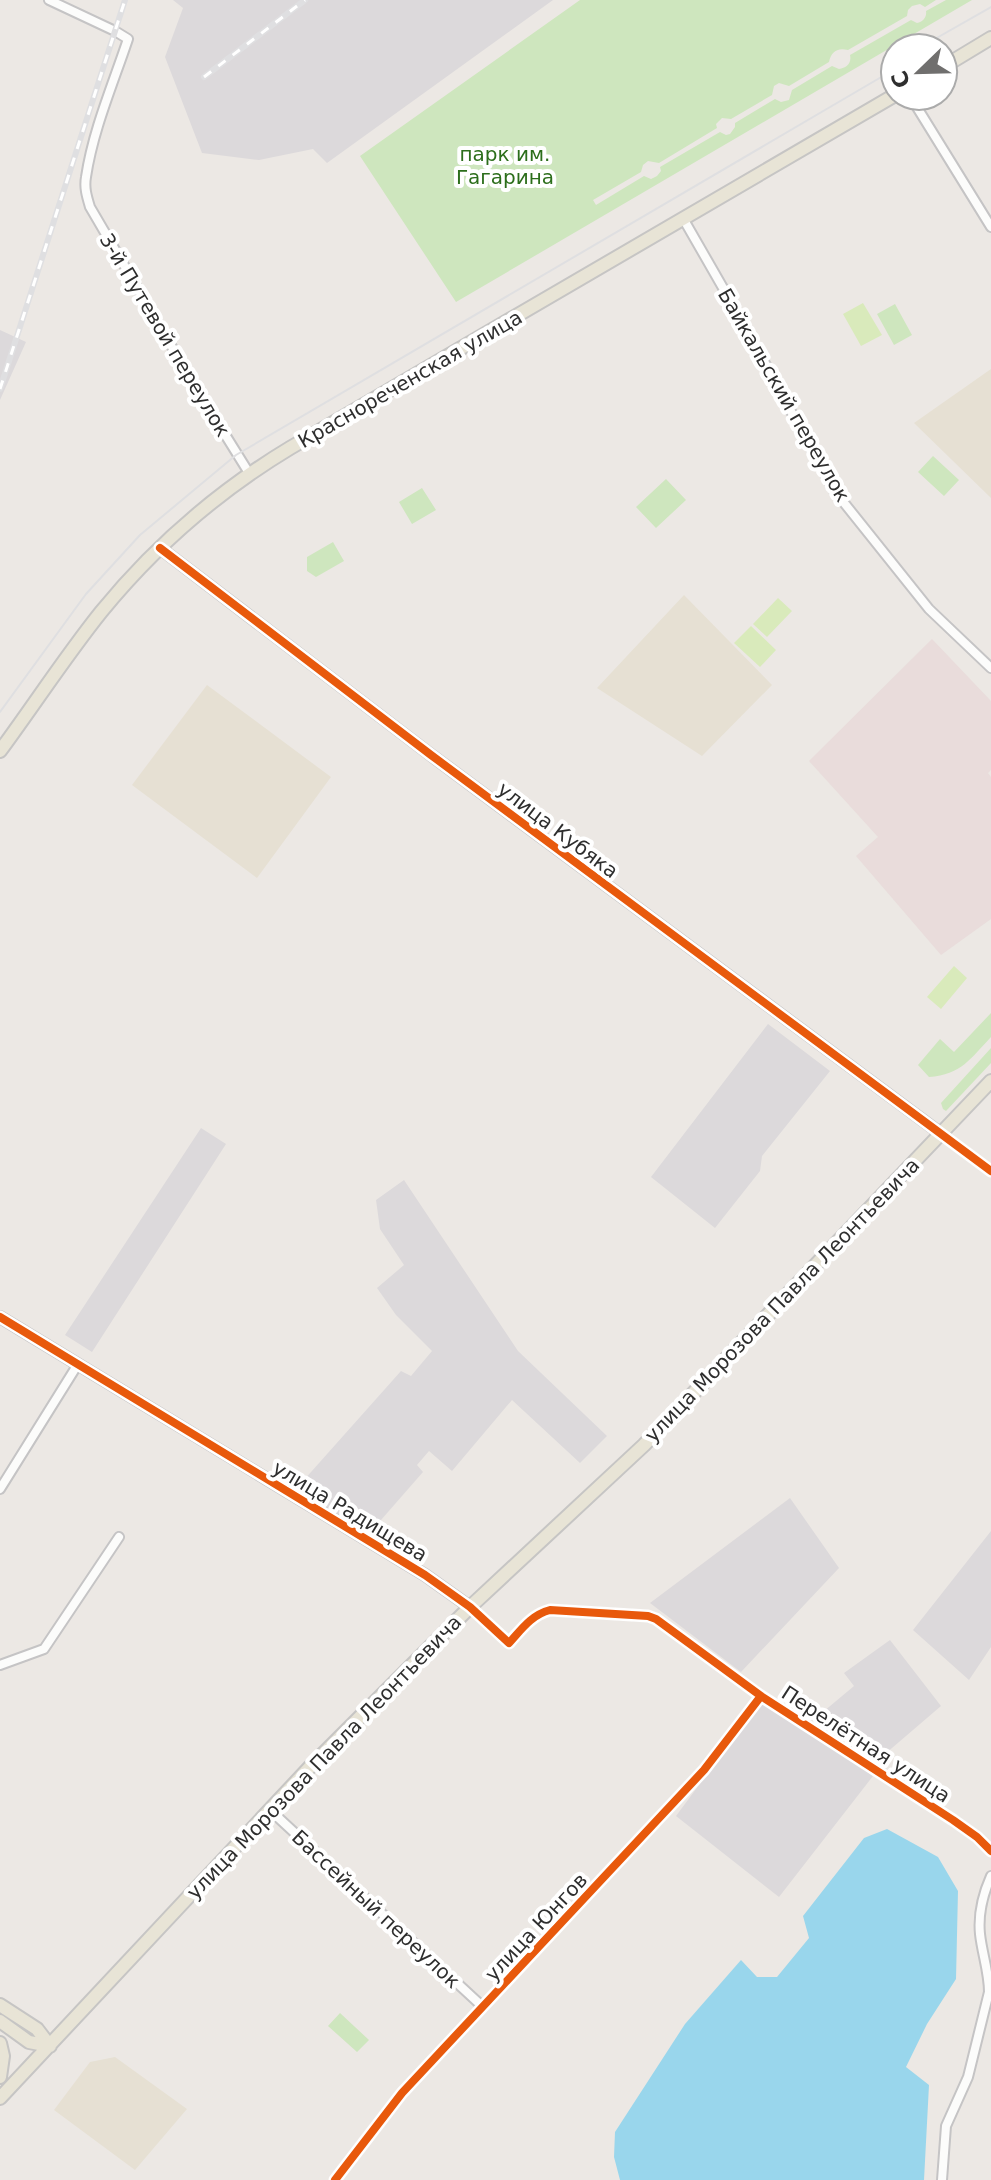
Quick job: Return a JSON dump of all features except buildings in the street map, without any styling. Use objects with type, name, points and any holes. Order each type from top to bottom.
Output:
[{"type":"main road","points":[[959,57],[991,38]]},
{"type":"main road","name":"Краснореченская улица","points":[[0,751],[102,611],[160,548],[213,500],[249,473],[879,104]]},
{"type":"main road","name":"улица Морозова Павла Леонтьевича","points":[[0,2098],[270,1810],[470,1607],[644,1445],[991,1081]]},
{"type":"main road","points":[[0,2005],[37,2029],[50,2046]]},
{"type":"main road","points":[[0,2021],[29,2042],[50,2046]]},
{"type":"main road","points":[[0,2043],[3,2056],[0,2077]]},
{"type":"street","name":"3-й Путевой переулок","points":[[49,0],[128,39],[98,128],[85,178],[85,194],[149,310],[249,473]]},
{"type":"street","points":[[920,112],[991,227]]},
{"type":"street","name":"Байкальский переулок","points":[[684,220],[833,489],[929,609],[991,668]]},
{"type":"street","name":"улица Кубяка","points":[[160,548],[431,755],[940,1133]]},
{"type":"street","points":[[940,1133],[991,1171]]},
{"type":"street","name":"улица Радищева","points":[[0,1317],[425,1575],[470,1607],[509,1643],[530,1619],[550,1610],[652,1617],[761,1696]]},
{"type":"street","points":[[0,1489],[78,1364]]},
{"type":"street","points":[[0,1665],[44,1649],[119,1537]]},
{"type":"street","name":"Перелётная улица","points":[[761,1696],[953,1820],[991,1851]]},
{"type":"street","name":"улица Юнгов","points":[[335,2180],[402,2093],[704,1770],[761,1696]]},
{"type":"street","name":"Бассейный переулок","points":[[270,1810],[483,2007]]},
{"type":"street","points":[[942,2180],[946,2126],[968,2077],[989,1992],[980,1930],[984,1894],[991,1876]]},
{"type":"shaded area","points":[[173,0],[553,0],[327,163],[313,149],[259,160],[202,153],[165,57],[183,8]]},
{"type":"shaded area","points":[[0,330],[26,342],[0,400]]},
{"type":"shaded area","points":[[991,369],[991,498],[914,423]]},
{"type":"shaded area","points":[[684,595],[772,685],[702,756],[597,688]]},
{"type":"shaded area","points":[[932,639],[991,701],[991,770],[988,773],[991,777],[991,919],[941,955],[856,856],[878,837],[809,761]]},
{"type":"shaded area","points":[[207,685],[331,777],[257,878],[132,785]]},
{"type":"shaded area","points":[[768,1024],[830,1071],[762,1156],[760,1171],[715,1228],[651,1177]]},
{"type":"shaded area","points":[[201,1128],[226,1144],[92,1352],[65,1335]]},
{"type":"shaded area","points":[[404,1180],[518,1351],[607,1436],[580,1463],[512,1400],[452,1471],[429,1451],[417,1465],[423,1472],[367,1536],[295,1490],[401,1371],[411,1376],[432,1351],[396,1315],[377,1288],[404,1265],[380,1229],[376,1200]]},
{"type":"shaded area","points":[[790,1498],[839,1568],[741,1672],[650,1603]]},
{"type":"shaded area","points":[[991,1531],[991,1647],[969,1680],[913,1630]]},
{"type":"shaded area","points":[[890,1640],[941,1706],[878,1760],[817,1717],[854,1686],[844,1673]]},
{"type":"shaded area","points":[[762,1700],[873,1776],[779,1897],[676,1816]]},
{"type":"shaded area","points":[[115,2057],[187,2109],[135,2170],[54,2110],[90,2062]]},
{"type":"green space","name":"парк им. Гагарина","points":[[580,0],[936,0],[925,7],[920,4],[912,6],[907,16],[848,50],[835,51],[829,62],[789,86],[779,83],[774,86],[772,95],[731,119],[722,118],[716,124],[717,128],[659,163],[648,161],[641,172],[593,200],[596,205],[644,176],[651,179],[657,176],[660,167],[720,132],[730,134],[735,123],[775,99],[781,102],[789,100],[792,90],[832,66],[839,69],[846,67],[850,55],[879,38],[879,54],[456,302],[360,156]]},
{"type":"green space","name":"парк им. Гагарина","points":[[946,0],[972,0],[917,32],[890,32],[911,20],[921,22],[926,11]]},
{"type":"green space","points":[[863,303],[882,335],[861,346],[843,314]]},
{"type":"green space","points":[[895,304],[912,335],[894,345],[877,314]]},
{"type":"green space","points":[[933,456],[959,480],[944,496],[918,472]]},
{"type":"green space","points":[[666,479],[686,500],[656,528],[636,507]]},
{"type":"green space","points":[[422,488],[436,510],[412,524],[399,502]]},
{"type":"green space","points":[[333,542],[344,561],[316,577],[307,571],[307,557]]},
{"type":"green space","points":[[778,598],[792,611],[767,637],[753,624]]},
{"type":"green space","points":[[751,626],[776,650],[760,667],[734,643]]},
{"type":"green space","points":[[954,966],[967,978],[941,1009],[927,997]]},
{"type":"green space","points":[[991,1013],[991,1037],[957,1069],[929,1077],[918,1065],[940,1039],[954,1052]]},
{"type":"green space","points":[[991,1048],[991,1063],[946,1111],[943,1109],[941,1103]]},
{"type":"green space","points":[[340,2013],[369,2040],[357,2052],[328,2026]]},
{"type":"water","points":[[887,1829],[938,1857],[958,1891],[956,1979],[927,2024],[906,2067],[929,2085],[924,2180],[620,2180],[614,2157],[615,2132],[685,2024],[741,1960],[757,1977],[777,1977],[809,1938],[803,1916],[864,1838]]},
{"type":"tram line","points":[[947,32],[991,7]]},
{"type":"tram line","points":[[0,712],[86,594],[140,535],[236,455],[879,78]]},
{"type":"railway","points":[[0,389],[125,0]]},
{"type":"railway","points":[[204,77],[305,0]]},
{"type":"cycle path","points":[[160,548],[431,755],[991,1171]]},
{"type":"cycle path","points":[[0,1317],[425,1575],[470,1607],[509,1643],[532,1619],[550,1610],[656,1619],[761,1696],[953,1820],[991,1851]]},
{"type":"cycle path","points":[[335,2180],[402,2093],[704,1770],[761,1696]]}]
